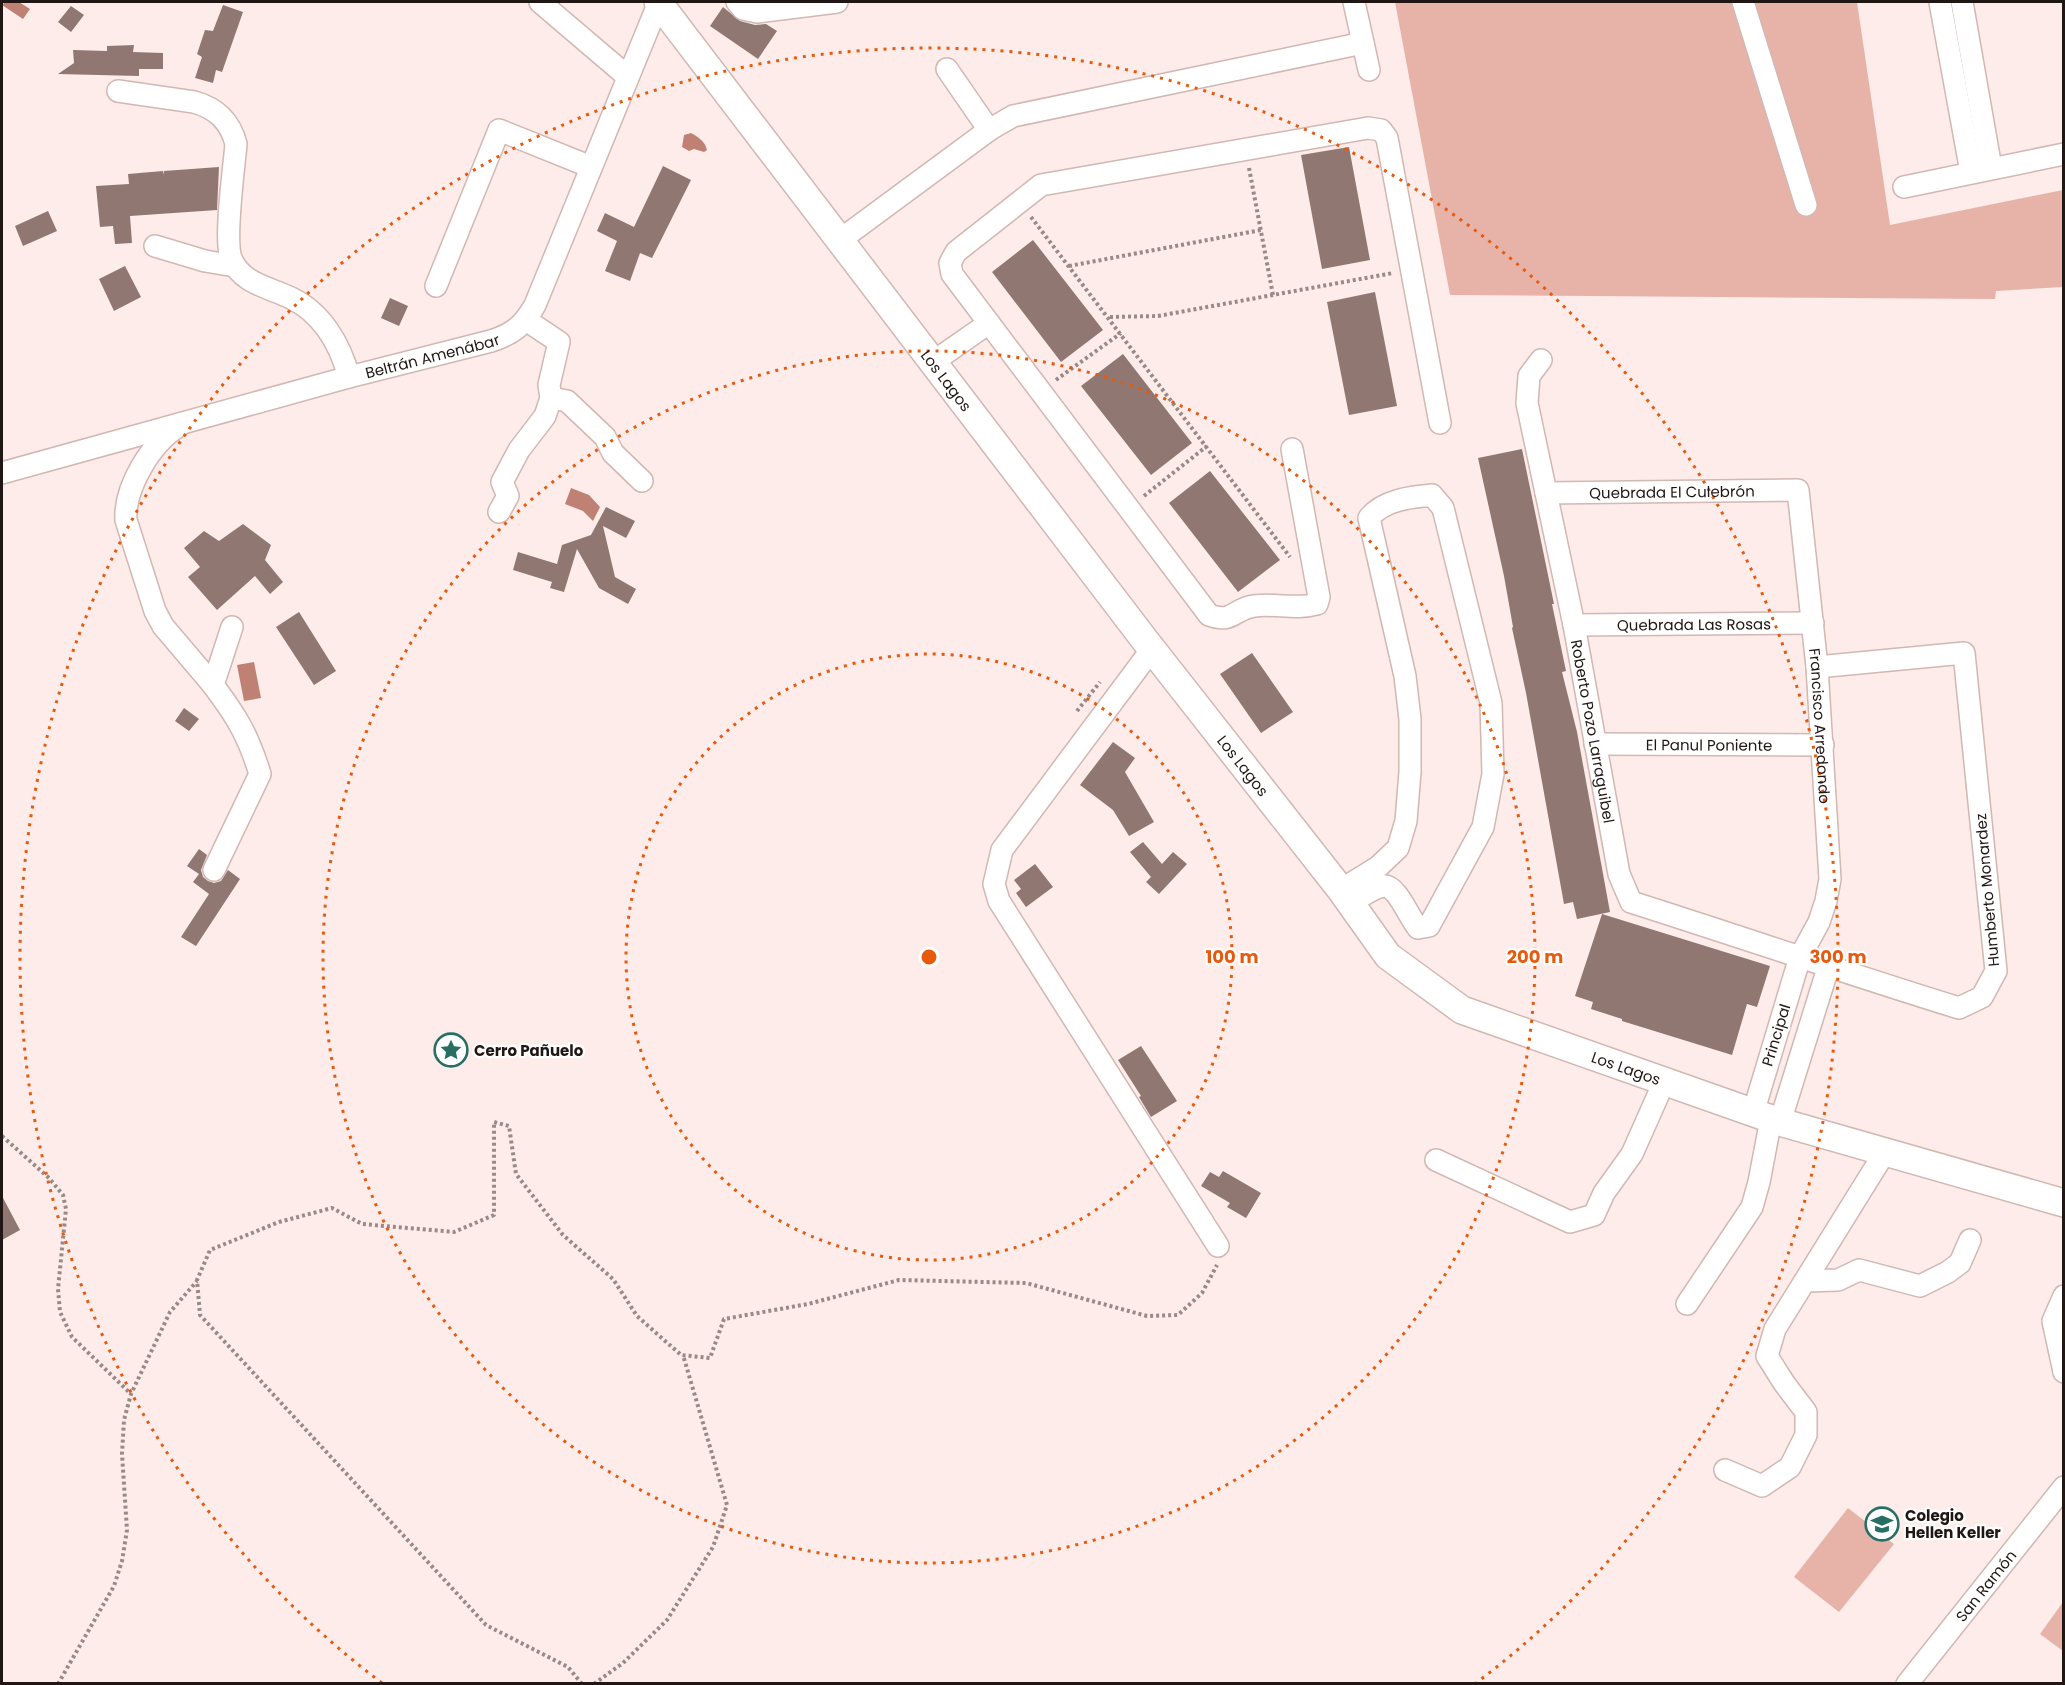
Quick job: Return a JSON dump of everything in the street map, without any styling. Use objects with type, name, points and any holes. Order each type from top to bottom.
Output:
[{"type":"main road","name":"Los Lagos","points":[[658,2],[1152,649],[1345,896],[1388,956],[1462,1010],[1768,1118],[2064,1203]]},
{"type":"street","points":[[540,2],[628,77]]},
{"type":"street","name":"Beltrán Amenábar","points":[[2,473],[507,336],[526,320],[535,305],[658,2]]},
{"type":"street","points":[[737,2],[743,9],[757,12],[837,2]]},
{"type":"street","points":[[1354,2],[1369,70]]},
{"type":"street","points":[[1743,2],[1806,205]]},
{"type":"street","points":[[1940,2],[1981,170]]},
{"type":"street","points":[[1962,2],[1981,170]]},
{"type":"street","points":[[840,240],[989,130],[1013,116],[1363,43]]},
{"type":"street","points":[[947,69],[989,130]]},
{"type":"street","points":[[118,91],[205,105],[215,110],[229,126],[236,144],[229,242],[235,266],[248,280],[292,298],[314,314],[333,336],[349,377]]},
{"type":"street","points":[[1292,449],[1319,597],[1317,604],[1305,608],[1255,606],[1243,609],[1228,618],[1209,615],[952,274],[950,263],[956,252],[1041,185],[1368,128],[1381,130],[1387,138],[1440,423]]},
{"type":"street","points":[[436,286],[499,130],[591,167]]},
{"type":"street","points":[[1904,187],[2064,154]]},
{"type":"street","points":[[155,246],[205,261],[235,266]]},
{"type":"street","points":[[499,513],[508,496],[502,482],[519,450],[545,416],[551,398],[549,385],[559,342],[526,320]]},
{"type":"street","points":[[933,362],[990,323]]},
{"type":"street","name":"Roberto Pozo Larraguibel","points":[[1541,360],[1529,376],[1527,403],[1574,625],[1619,874],[1631,902],[1828,968]]},
{"type":"street","points":[[551,398],[567,401],[605,436],[613,453],[642,481]]},
{"type":"street","points":[[187,421],[167,433],[142,464],[125,512],[159,619],[238,718],[252,747],[260,774],[214,870]]},
{"type":"street","name":"Quebrada El Culebrón","points":[[1546,493],[1798,490]]},
{"type":"street","name":"Francisco Arredondo","points":[[1798,490],[1817,667],[1830,879],[1819,922],[1800,957]]},
{"type":"street","points":[[1432,495],[1443,508],[1491,703],[1493,774],[1488,806],[1483,826],[1429,926],[1418,928],[1411,920],[1397,893],[1390,887],[1383,886],[1345,896],[1398,848],[1406,821],[1410,772],[1410,719],[1405,676],[1370,518],[1377,507],[1413,496],[1432,495]]},
{"type":"street","name":"Quebrada Las Rosas","points":[[1574,625],[1813,623]]},
{"type":"street","points":[[213,685],[232,627]]},
{"type":"street","points":[[1152,649],[1002,850],[994,884],[999,901],[1218,1254]]},
{"type":"street","name":"Humberto Monardez","points":[[1817,667],[1964,653],[1996,971],[1982,997],[1959,1008],[1828,968]]},
{"type":"street","name":"El Panul Poniente","points":[[1595,744],[1822,745]]},
{"type":"street","name":"Principal","points":[[1768,1118],[1800,957]]},
{"type":"street","name":"Principal","points":[[1768,1118],[1828,968]]},
{"type":"street","points":[[1436,1160],[1570,1222],[1594,1215],[1604,1193],[1632,1154],[1664,1082]]},
{"type":"street","points":[[1687,1304],[1752,1208],[1759,1182],[1768,1118]]},
{"type":"street","points":[[1725,1470],[1762,1486],[1790,1467],[1806,1435],[1806,1412],[1767,1356],[1775,1329],[1886,1152]]},
{"type":"street","points":[[1805,1281],[1838,1280],[1859,1270],[1920,1286],[1948,1272],[1960,1263],[1970,1240]]},
{"type":"street","points":[[2064,1296],[2053,1321],[2064,1372]]},
{"type":"street","name":"San Ramón","points":[[1907,1683],[2064,1487]]},
{"type":"path","points":[[1245,150],[1273,295]]},
{"type":"path","points":[[1019,202],[1301,571],[1314,570]]},
{"type":"path","points":[[1069,266],[1261,230]]},
{"type":"path","points":[[1109,317],[1158,316],[1411,270]]},
{"type":"path","points":[[1040,391],[1121,333]]},
{"type":"path","points":[[1129,508],[1207,446]]},
{"type":"path","points":[[1075,714],[1096,685],[1104,678]]},
{"type":"path","points":[[58,1683],[114,1586],[122,1560],[127,1530],[122,1454],[124,1420],[131,1394],[170,1312],[197,1280],[210,1250],[279,1222],[332,1209],[362,1224],[454,1232],[494,1215],[494,1122],[510,1125],[516,1174],[563,1235],[613,1279],[637,1316],[681,1355],[710,1358],[724,1319],[808,1304],[898,1280],[1026,1283],[1147,1316],[1178,1315],[1202,1293],[1218,1254]]},
{"type":"path","points":[[2,1136],[49,1178],[63,1195],[66,1209],[58,1289],[60,1312],[72,1337],[131,1394]]},
{"type":"path","points":[[197,1280],[200,1315],[486,1625],[568,1667],[582,1683]]},
{"type":"path","points":[[594,1683],[623,1663],[667,1620],[713,1547],[727,1505],[683,1355]]},
{"type":"shaded area","points":[[5,2],[19,2],[30,9],[23,19],[2,5]]},
{"type":"shaded area","points":[[1395,2],[1857,2],[1890,225],[2063,190],[2063,287],[1996,291],[1995,299],[1450,295]]},
{"type":"shaded area","points":[[691,133],[703,142],[707,150],[704,152],[694,149],[689,151],[682,147],[684,135]]},
{"type":"shaded area","points":[[571,488],[589,495],[600,507],[593,521],[583,511],[565,504]]},
{"type":"shaded area","points":[[254,662],[261,698],[244,701],[237,665]]},
{"type":"shaded area","points":[[1848,1508],[1894,1544],[1839,1612],[1794,1577]]},
{"type":"shaded area","points":[[2063,1602],[2063,1651],[2040,1634]]},
{"type":"building","points":[[223,5],[243,12],[222,72],[216,70],[213,83],[195,78],[202,57],[197,54],[205,30],[213,31]]},
{"type":"building","points":[[71,6],[84,15],[71,32],[58,22]]},
{"type":"building","points":[[723,7],[740,21],[755,25],[766,24],[777,31],[758,59],[710,26]]},
{"type":"building","points":[[134,45],[133,52],[163,53],[163,69],[139,69],[139,76],[58,74],[74,63],[73,50],[107,51],[107,46]]},
{"type":"building","points":[[1349,147],[1370,260],[1322,269],[1301,155]]},
{"type":"building","points":[[663,166],[691,180],[652,258],[640,253],[630,281],[605,271],[617,241],[597,231],[605,213],[634,227]]},
{"type":"building","points":[[219,167],[217,210],[130,216],[132,243],[115,244],[113,226],[100,227],[96,186],[129,184],[128,174],[163,171],[163,175],[164,171]]},
{"type":"building","points":[[48,211],[57,231],[23,246],[15,226]]},
{"type":"building","points":[[1033,240],[1103,330],[1061,362],[992,272]]},
{"type":"building","points":[[125,266],[141,297],[114,311],[99,279]]},
{"type":"building","points":[[1375,292],[1397,406],[1349,415],[1327,302]]},
{"type":"building","points":[[390,298],[408,306],[399,326],[381,318]]},
{"type":"building","points":[[1123,354],[1192,443],[1151,475],[1081,386]]},
{"type":"building","points":[[1522,449],[1554,604],[1552,604],[1566,671],[1562,672],[1577,732],[1610,912],[1577,919],[1573,902],[1564,904],[1504,576],[1478,458]]},
{"type":"building","points":[[1210,471],[1280,560],[1238,592],[1169,503]]},
{"type":"building","points":[[606,507],[635,521],[626,538],[603,526],[615,577],[636,589],[628,604],[599,588],[577,549],[564,592],[550,588],[552,582],[513,570],[518,552],[557,564],[562,545],[591,535]]},
{"type":"building","points":[[243,524],[271,545],[265,560],[283,582],[270,594],[255,576],[217,610],[188,577],[200,567],[184,548],[204,531],[219,541]]},
{"type":"building","points":[[299,612],[336,671],[314,685],[276,627]]},
{"type":"building","points":[[1252,653],[1293,712],[1261,733],[1220,674]]},
{"type":"building","points":[[184,708],[199,719],[189,731],[175,721]]},
{"type":"building","points":[[1113,742],[1135,758],[1125,772],[1154,822],[1129,836],[1113,810],[1080,785]]},
{"type":"building","points":[[1143,842],[1162,864],[1173,852],[1187,864],[1159,894],[1146,882],[1151,877],[1130,852]]},
{"type":"building","points":[[199,849],[207,855],[201,870],[203,877],[208,881],[214,883],[221,881],[228,870],[240,879],[196,946],[181,937],[209,894],[193,882],[199,874],[187,866]]},
{"type":"building","points":[[1035,864],[1053,887],[1026,907],[1016,893],[1021,889],[1014,880]]},
{"type":"building","points":[[1602,914],[1770,966],[1757,1007],[1747,1004],[1732,1055],[1622,1021],[1622,1019],[1591,1009],[1593,1002],[1575,996]]},
{"type":"building","points":[[1141,1046],[1177,1101],[1151,1117],[1139,1097],[1141,1096],[1118,1060]]},
{"type":"building","points":[[1223,1171],[1261,1193],[1246,1218],[1227,1207],[1230,1203],[1201,1186],[1210,1172],[1219,1177]]},
{"type":"building","points":[[2,1196],[20,1230],[2,1240]]},
{"type":"place","name":"Cerro Pañuelo","points":[[451,1050]]},
{"type":"place","name":"Colegio Hellen Keller","points":[[1882,1524]]}]
